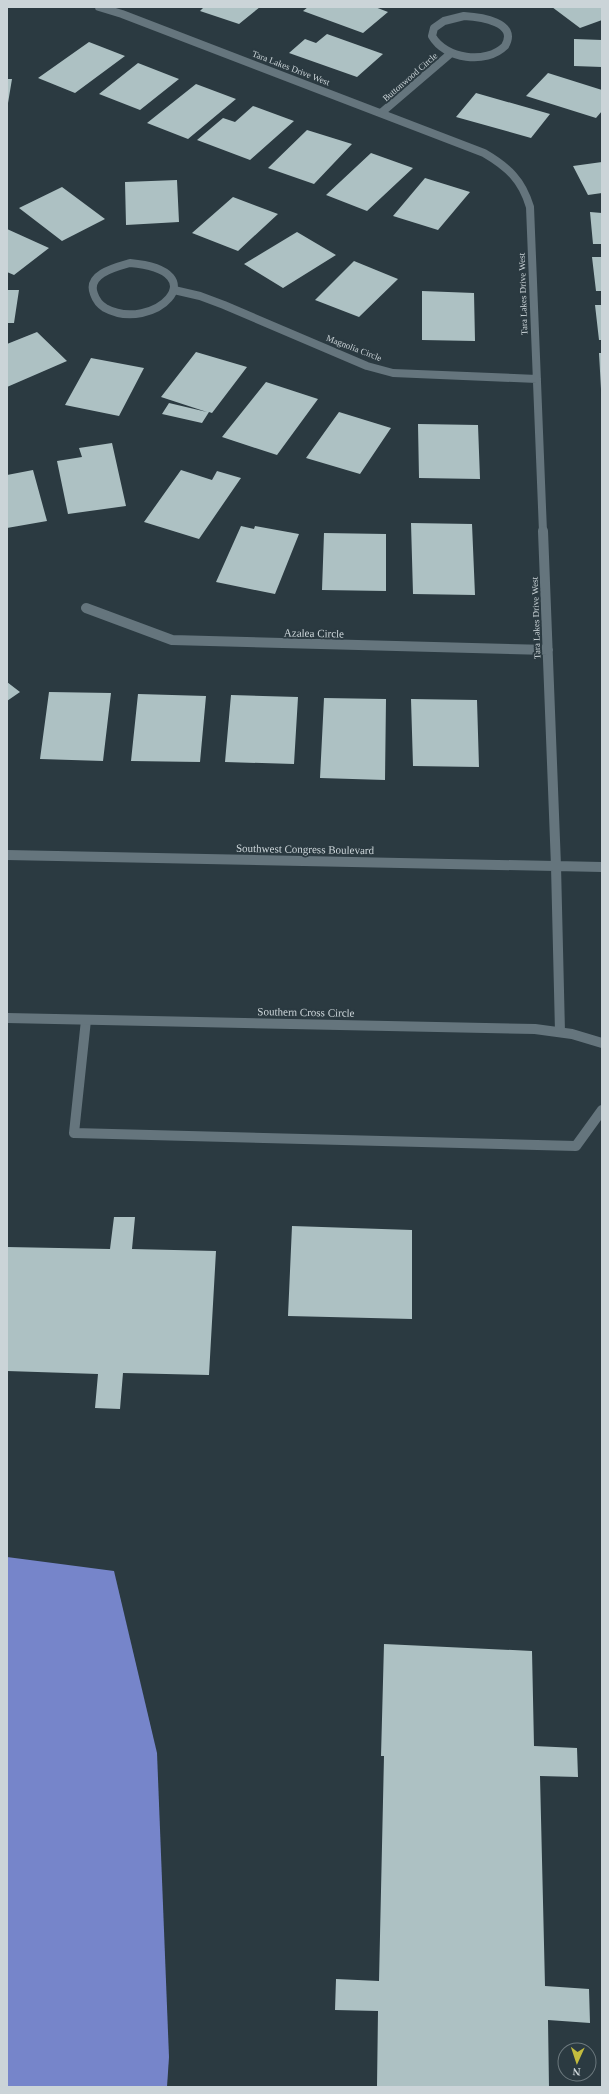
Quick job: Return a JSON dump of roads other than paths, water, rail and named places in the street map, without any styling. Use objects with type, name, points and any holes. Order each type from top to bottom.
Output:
[{"type":"street","name":"Tara Lakes Drive West","points":[[99,7],[122,14],[484,153],[503,164],[512,172],[526,191],[530,207],[548,650],[556,866],[560,1032]]},
{"type":"street","name":"Buttonwood Circle","points":[[381,113],[450,54],[476,57],[499,51],[506,45],[509,38],[506,30],[500,24],[490,19],[477,16],[451,18],[441,22],[434,28],[431,35],[433,42],[440,49],[450,54]]},
{"type":"street","points":[[137,264],[157,268],[167,273],[173,281],[174,290],[170,299],[162,306],[135,314],[108,310],[98,304],[92,296],[91,287],[96,278],[104,271],[116,266],[137,264]]},
{"type":"street","name":"Magnolia Circle","points":[[174,290],[200,296],[224,305],[367,366],[393,373],[537,379]]},
{"type":"street","name":"Azalea Circle","points":[[86,608],[172,640],[548,650]]},
{"type":"street","name":"Southwest Congress Boulevard","points":[[7,855],[602,867]]},
{"type":"street","name":"Southern Cross Circle","points":[[7,1018],[535,1029],[560,1032],[602,1043]]},
{"type":"street","points":[[86,1020],[74,1133],[576,1146],[602,1110]]},
{"type":"water","points":[[7,1557],[114,1571],[157,1753],[169,2057],[167,2087],[7,2087]]}]
